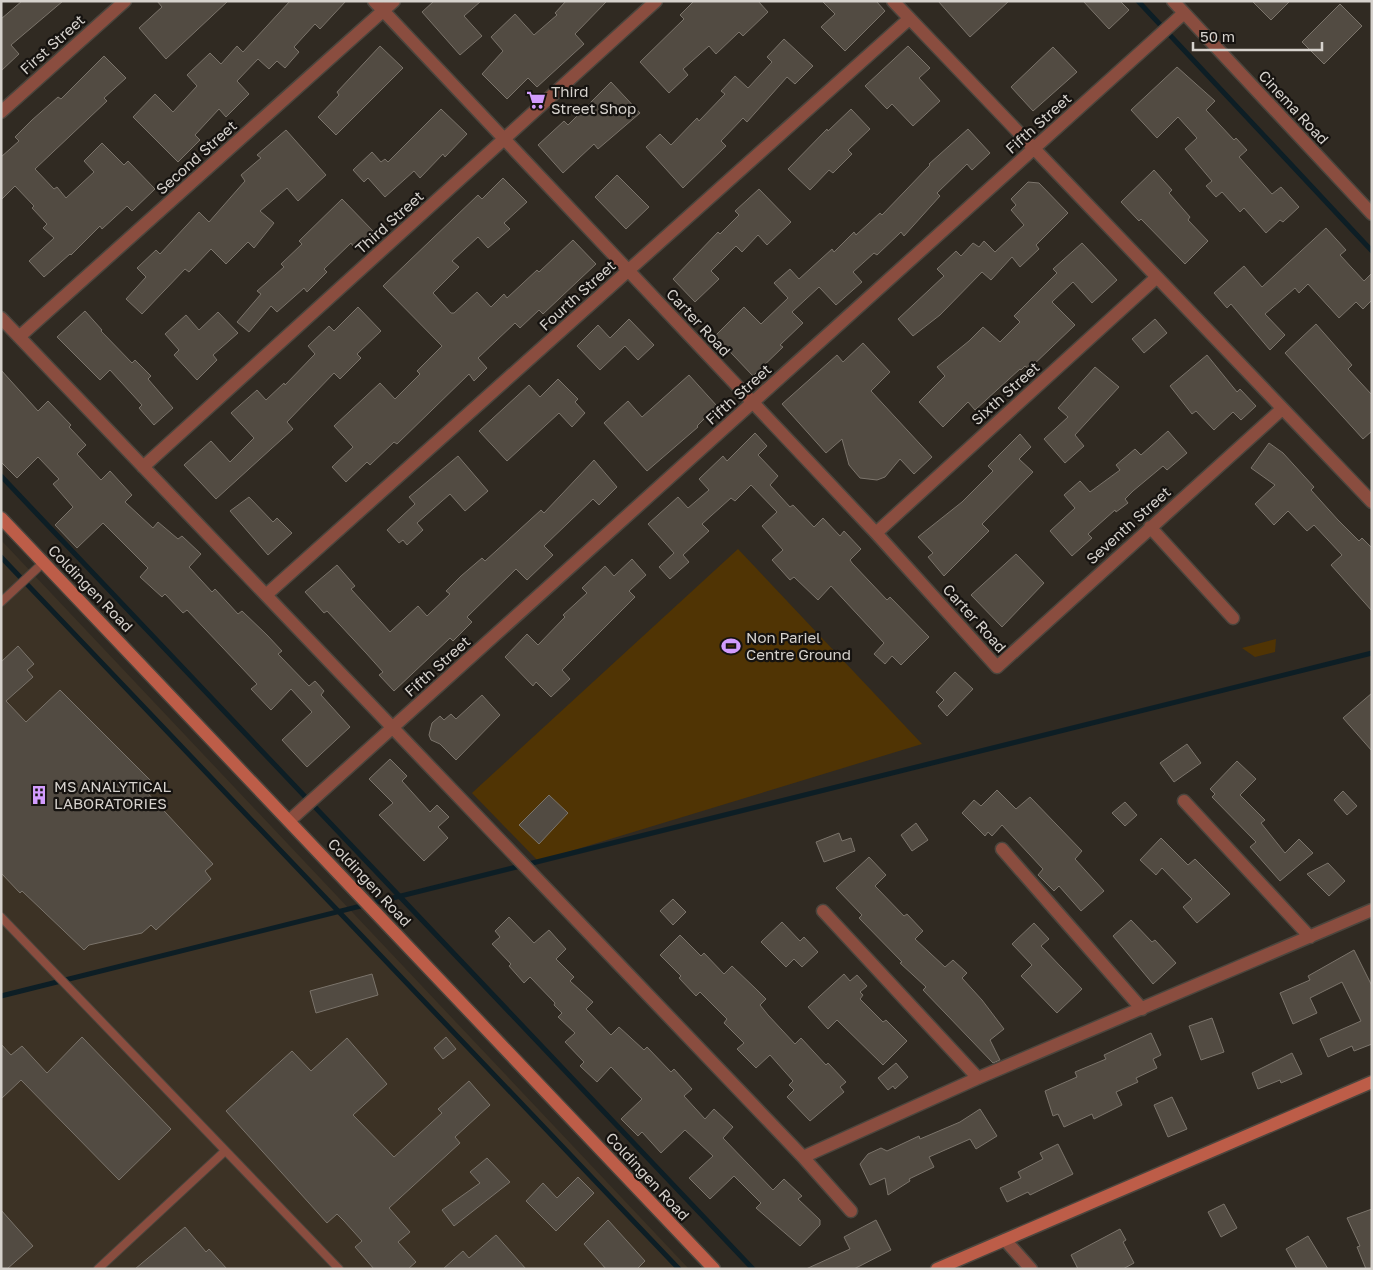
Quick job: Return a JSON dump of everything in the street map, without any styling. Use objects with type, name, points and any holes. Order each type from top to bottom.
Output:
[{"type":"street","name":"First Street","points":[[1,112],[125,1]]},
{"type":"street","name":"Second Street","points":[[19,336],[379,6],[394,1]]},
{"type":"street","name":"Third Street","points":[[143,467],[656,1]]},
{"type":"street","points":[[893,1],[1372,502]]},
{"type":"street","name":"Cinema Road","points":[[1173,1],[1372,214]]},
{"type":"street","name":"Carter Road","points":[[379,6],[876,533],[997,667]]},
{"type":"street","name":"Fifth Street","points":[[290,821],[1184,13]]},
{"type":"street","name":"Fourth Street","points":[[266,595],[910,19]]},
{"type":"street","name":"Sixth Street","points":[[876,533],[1157,277]]},
{"type":"street","points":[[1,318],[803,1157],[851,1211]]},
{"type":"street","name":"Seventh Street","points":[[997,667],[1282,409]]},
{"type":"street","name":"Coldingen Road","points":[[1,518],[714,1269]]},
{"type":"street","points":[[1150,528],[1233,618]]},
{"type":"street","points":[[1184,802],[1310,937]]},
{"type":"street","points":[[1002,849],[1142,1009]]},
{"type":"street","points":[[803,1157],[978,1078],[1372,910]]},
{"type":"street","points":[[823,911],[978,1078]]},
{"type":"street","points":[[937,1269],[1372,1082]]},
{"type":"street","points":[[1004,1240],[1031,1269]]},
{"type":"lane","points":[[1,602],[44,562]]},
{"type":"lane","points":[[1,917],[339,1269]]},
{"type":"lane","points":[[98,1269],[225,1152]]},
{"type":"shaded area","points":[[1,540],[689,1269],[1,1269]]},
{"type":"shaded area","name":"Non Pariel Centre Ground","points":[[738,549],[922,744],[538,861],[472,793]]},
{"type":"shaded area","points":[[1276,639],[1275,652],[1255,657],[1242,648]]},
{"type":"building","points":[[22,1],[63,1],[11,45],[19,54],[1,71],[1,19]]},
{"type":"building","points":[[157,1],[228,1],[166,59],[139,28],[162,7]]},
{"type":"building","points":[[290,1],[346,1],[320,29],[315,24],[294,47],[299,52],[285,68],[277,61],[269,69],[258,59],[237,81],[249,94],[226,117],[219,109],[195,135],[200,140],[178,162],[133,117],[155,94],[173,112],[197,86],[187,75],[210,53],[221,64],[237,46],[243,52]]},
{"type":"building","points":[[434,1],[481,1],[464,16],[482,36],[460,55],[422,12]]},
{"type":"building","points":[[566,1],[607,1],[575,34],[584,44],[537,87],[528,78],[507,99],[482,74],[503,51],[491,37],[515,14],[534,35],[557,15],[555,13]]},
{"type":"building","points":[[694,1],[758,1],[768,12],[743,36],[739,32],[716,54],[709,46],[683,69],[688,75],[669,93],[640,62],[684,19],[680,15]]},
{"type":"building","points":[[822,1],[876,1],[885,11],[845,51],[821,27],[835,14]]},
{"type":"building","points":[[938,1],[1009,1],[970,37]]},
{"type":"building","points":[[1083,1],[1120,1],[1129,10],[1109,29]]},
{"type":"building","points":[[1252,1],[1290,1],[1271,20]]},
{"type":"building","points":[[1340,4],[1362,26],[1324,64],[1302,42]]},
{"type":"building","points":[[784,39],[813,66],[795,84],[787,77],[747,122],[743,118],[721,141],[726,146],[683,188],[646,147],[660,134],[671,145],[697,118],[699,121],[725,94],[721,91],[735,76],[748,88],[772,62],[767,57]]},
{"type":"building","points":[[380,46],[403,68],[336,135],[318,117],[339,95],[337,92]]},
{"type":"building","points":[[908,46],[930,68],[919,78],[940,101],[913,126],[892,104],[887,109],[865,86]]},
{"type":"building","points":[[1053,47],[1077,72],[1033,111],[1011,87]]},
{"type":"building","points":[[104,56],[126,78],[104,98],[107,101],[35,169],[54,189],[57,187],[66,198],[94,172],[84,161],[102,143],[124,165],[128,161],[155,189],[132,211],[127,206],[102,229],[100,226],[71,255],[44,277],[29,261],[54,238],[43,228],[47,224],[32,208],[34,206],[15,186],[1,200],[1,157],[19,141],[15,137],[32,120],[58,97],[61,99]]},
{"type":"building","points":[[1177,67],[1215,101],[1206,110],[1234,140],[1236,138],[1247,150],[1239,157],[1272,194],[1281,187],[1299,207],[1283,222],[1280,220],[1266,233],[1244,208],[1240,212],[1222,192],[1216,197],[1206,186],[1212,181],[1185,149],[1197,138],[1178,117],[1157,138],[1131,110]]},
{"type":"building","points":[[611,82],[640,113],[598,149],[594,144],[563,173],[538,145],[564,121],[568,125]]},
{"type":"building","points":[[441,109],[467,134],[445,157],[443,154],[420,178],[414,171],[385,197],[368,178],[364,182],[353,170],[372,152],[381,162],[385,159],[388,162]]},
{"type":"building","points":[[851,109],[870,129],[848,150],[852,154],[833,173],[829,170],[810,190],[788,169],[827,129],[828,131]]},
{"type":"building","points":[[968,129],[990,153],[972,170],[967,164],[937,193],[940,196],[904,236],[901,232],[877,255],[874,253],[853,272],[862,282],[836,305],[819,287],[792,312],[803,323],[780,345],[783,347],[753,376],[715,336],[744,307],[761,324],[788,298],[774,283],[790,269],[799,279],[832,249],[834,252],[854,232],[856,235],[880,213],[882,215],[929,164]]},
{"type":"building","points":[[286,130],[326,175],[298,201],[287,188],[260,211],[274,223],[254,248],[248,242],[226,264],[211,249],[189,272],[185,269],[142,314],[126,299],[146,277],[137,268],[156,250],[160,254],[199,212],[209,222],[245,181],[241,175],[261,158],[257,155]]},
{"type":"building","points":[[1154,170],[1172,190],[1169,193],[1190,217],[1188,220],[1208,241],[1185,264],[1141,219],[1139,221],[1121,202]]},
{"type":"building","points":[[617,175],[649,207],[626,229],[595,197]]},
{"type":"building","points":[[503,178],[527,202],[504,223],[510,229],[488,248],[478,237],[452,261],[459,267],[433,293],[451,313],[454,313],[477,292],[491,307],[504,294],[507,298],[537,270],[539,272],[573,240],[596,264],[543,314],[539,310],[520,328],[515,323],[478,358],[487,368],[474,381],[469,374],[397,444],[394,442],[370,465],[367,462],[346,482],[332,467],[353,447],[334,426],[380,383],[395,399],[420,374],[417,371],[442,346],[383,286],[478,195],[482,199]]},
{"type":"building","points":[[1028,182],[1039,183],[1068,213],[1036,245],[1039,249],[1020,267],[1012,257],[991,280],[982,272],[940,315],[913,336],[898,319],[944,276],[937,269],[956,251],[961,256],[973,243],[979,247],[984,241],[995,252],[1024,225],[1011,210],[1016,205],[1011,199]]},
{"type":"building","points":[[759,189],[791,222],[767,245],[758,235],[742,252],[736,246],[711,271],[719,279],[695,302],[673,279],[718,232],[720,234],[739,215],[735,211]]},
{"type":"building","points":[[342,199],[373,231],[355,249],[351,243],[324,269],[327,272],[307,292],[304,288],[277,312],[271,306],[249,332],[237,322],[261,294],[257,291],[284,267],[281,264],[302,244],[299,241]]},
{"type":"building","points":[[1326,228],[1346,250],[1340,255],[1364,281],[1372,273],[1372,300],[1363,309],[1356,302],[1339,318],[1308,284],[1299,293],[1295,288],[1265,314],[1285,335],[1270,350],[1231,304],[1227,308],[1214,293],[1244,266],[1262,287]]},
{"type":"building","points":[[1082,243],[1117,280],[1092,303],[1073,282],[1052,302],[1075,325],[1029,369],[1025,366],[1020,369],[975,410],[968,402],[943,427],[919,402],[945,376],[937,367],[983,327],[1000,342],[1020,322],[1014,316],[1057,273],[1053,269]]},
{"type":"building","points":[[358,307],[381,331],[357,354],[361,358],[340,379],[334,373],[287,422],[293,429],[216,499],[184,465],[211,441],[230,462],[254,438],[231,413],[257,390],[266,400],[284,383],[285,385],[315,354],[308,346],[329,326],[334,331]]},
{"type":"building","points":[[85,311],[101,331],[132,363],[135,360],[151,376],[148,379],[173,408],[154,425],[139,408],[142,405],[110,370],[100,380],[57,337]]},
{"type":"building","points":[[218,312],[238,333],[213,355],[217,360],[197,380],[174,355],[179,350],[165,334],[186,315],[199,330]]},
{"type":"building","points":[[629,319],[654,345],[638,360],[625,346],[600,370],[577,346],[598,325],[610,338]]},
{"type":"building","points":[[1155,319],[1167,333],[1144,353],[1132,339]]},
{"type":"building","points":[[1316,324],[1352,365],[1348,369],[1372,395],[1372,431],[1363,439],[1285,353]]},
{"type":"building","points":[[863,343],[890,372],[871,391],[932,457],[914,474],[900,459],[885,477],[877,480],[860,478],[849,465],[842,439],[826,453],[782,404],[837,355],[843,362]]},
{"type":"building","points":[[1207,355],[1237,392],[1240,389],[1256,406],[1241,420],[1233,412],[1214,430],[1196,411],[1192,414],[1170,386]]},
{"type":"building","points":[[1095,367],[1119,387],[1075,435],[1084,446],[1065,463],[1044,439],[1068,417],[1058,408]]},
{"type":"building","points":[[1,370],[38,411],[48,401],[71,425],[69,427],[86,445],[77,454],[101,480],[110,471],[132,495],[125,502],[153,528],[158,522],[178,539],[182,536],[201,554],[189,567],[212,592],[215,589],[238,614],[242,611],[267,635],[282,651],[278,654],[309,686],[315,681],[324,691],[321,695],[350,727],[307,767],[282,740],[312,712],[291,689],[271,710],[251,689],[257,684],[187,610],[183,613],[165,594],[162,597],[140,577],[148,568],[103,523],[77,548],[55,525],[73,507],[53,484],[59,479],[38,457],[17,478],[1,462]]},
{"type":"building","points":[[689,375],[717,406],[698,427],[647,471],[604,423],[628,401],[642,417]]},
{"type":"building","points":[[558,379],[578,399],[575,402],[585,413],[572,427],[559,413],[507,461],[479,431],[529,385],[540,397]]},
{"type":"building","points":[[1168,431],[1187,453],[1167,470],[1163,466],[1133,491],[1125,499],[1128,503],[1116,512],[1115,510],[1088,534],[1092,538],[1072,556],[1050,531],[1075,508],[1064,495],[1080,481],[1090,492],[1120,470],[1116,465],[1135,449],[1141,455]]},
{"type":"building","points":[[755,433],[767,446],[758,455],[778,476],[770,485],[790,507],[793,505],[814,527],[823,518],[840,536],[844,531],[861,549],[850,560],[852,563],[887,600],[890,597],[929,637],[901,665],[892,656],[885,664],[874,654],[884,643],[831,586],[818,600],[794,577],[790,580],[772,560],[783,550],[762,526],[777,512],[751,485],[735,501],[731,498],[702,524],[709,531],[683,555],[689,562],[670,579],[659,567],[674,553],[648,524],[678,497],[688,508],[709,490],[699,479],[723,456],[727,461]]},
{"type":"building","points":[[1020,434],[1031,447],[1019,459],[1033,472],[982,524],[989,531],[944,576],[928,557],[933,553],[918,537],[962,502],[993,471],[988,466]]},
{"type":"building","points":[[1269,443],[1283,453],[1314,487],[1311,490],[1338,520],[1359,541],[1362,538],[1372,548],[1372,611],[1331,565],[1342,555],[1314,525],[1307,531],[1288,511],[1274,525],[1255,504],[1275,485],[1251,468]]},
{"type":"building","points":[[458,456],[488,491],[465,511],[450,494],[417,523],[423,530],[407,545],[403,540],[399,543],[387,530],[415,504],[409,497]]},
{"type":"building","points":[[594,460],[617,487],[599,505],[593,499],[544,546],[553,555],[527,580],[516,569],[467,617],[472,622],[453,641],[450,638],[394,691],[379,675],[383,672],[366,653],[327,611],[324,613],[305,592],[337,565],[355,586],[351,589],[390,632],[418,606],[427,616],[450,594],[446,591],[461,576],[482,558],[485,561],[541,510],[544,513]]},
{"type":"building","points":[[249,497],[273,522],[277,518],[292,533],[268,555],[230,511]]},
{"type":"building","points":[[1016,554],[1044,583],[1002,627],[971,595]]},
{"type":"building","points":[[632,559],[646,575],[629,591],[635,597],[562,670],[570,679],[551,697],[536,682],[533,686],[505,657],[527,634],[538,645],[565,617],[563,615],[587,593],[582,588],[605,566],[614,576]]},
{"type":"building","points":[[18,646],[34,664],[27,670],[33,677],[6,701],[26,722],[60,690],[151,781],[143,788],[213,864],[205,871],[211,879],[156,930],[151,925],[142,933],[89,945],[84,950],[22,891],[20,893],[1,873],[1,662]]},
{"type":"building","points":[[955,672],[973,689],[947,716],[938,706],[944,700],[936,692]]},
{"type":"building","points":[[1372,693],[1372,751],[1343,718]]},
{"type":"building","points":[[482,695],[500,715],[456,760],[440,744],[431,740],[429,735],[432,723],[440,716],[444,720],[451,714],[456,719]]},
{"type":"building","points":[[1187,744],[1201,763],[1174,782],[1160,763]]},
{"type":"building","points":[[390,759],[407,776],[402,781],[430,812],[437,805],[449,817],[438,827],[448,838],[424,861],[379,815],[393,803],[369,779]]},
{"type":"building","points":[[1237,761],[1256,779],[1240,795],[1265,820],[1261,823],[1285,853],[1299,839],[1313,853],[1280,881],[1250,847],[1256,842],[1212,797],[1215,794],[1210,789]]},
{"type":"building","points":[[997,790],[1016,809],[1030,797],[1082,851],[1075,859],[1104,891],[1081,911],[1059,886],[1054,891],[1038,875],[1043,869],[1002,825],[992,836],[988,832],[985,836],[962,813],[974,800],[981,806]]},
{"type":"building","points":[[1343,791],[1357,806],[1347,815],[1334,800]]},
{"type":"building","points":[[549,795],[568,813],[539,844],[519,825]]},
{"type":"building","points":[[1125,802],[1137,815],[1125,826],[1112,813]]},
{"type":"building","points":[[916,823],[928,840],[912,851],[901,835]]},
{"type":"building","points":[[839,833],[842,841],[851,838],[855,851],[824,862],[816,842]]},
{"type":"building","points":[[1161,838],[1188,865],[1195,859],[1230,894],[1197,923],[1183,907],[1192,899],[1162,868],[1156,875],[1140,860]]},
{"type":"building","points":[[869,857],[886,875],[875,886],[904,916],[907,914],[923,931],[915,939],[945,967],[953,960],[967,973],[962,978],[1004,1029],[990,1040],[1000,1060],[993,1063],[923,990],[926,987],[900,963],[902,962],[859,918],[862,915],[836,888]]},
{"type":"building","points":[[1328,863],[1345,881],[1329,896],[1307,874]]},
{"type":"building","points":[[673,899],[686,912],[673,925],[660,911]]},
{"type":"building","points":[[509,917],[534,943],[549,930],[566,949],[556,959],[574,977],[570,981],[593,1002],[586,1009],[611,1035],[619,1027],[644,1050],[647,1047],[671,1072],[674,1069],[692,1089],[684,1096],[705,1119],[714,1109],[733,1127],[723,1138],[773,1190],[784,1179],[802,1196],[798,1199],[820,1220],[820,1225],[800,1246],[756,1208],[761,1203],[734,1176],[710,1199],[689,1178],[713,1156],[685,1130],[661,1153],[642,1132],[638,1136],[621,1119],[642,1099],[611,1067],[597,1082],[580,1066],[584,1062],[565,1042],[575,1033],[558,1017],[562,1013],[554,1005],[555,1003],[530,977],[524,983],[509,966],[511,964],[492,944],[500,937],[495,931]]},
{"type":"building","points":[[1131,920],[1152,942],[1155,940],[1176,963],[1153,984],[1113,936]]},
{"type":"building","points":[[782,922],[800,941],[804,937],[818,952],[802,967],[794,959],[786,967],[761,942]]},
{"type":"building","points":[[1034,923],[1049,939],[1041,946],[1082,989],[1057,1013],[1021,976],[1032,965],[1012,944]]},
{"type":"building","points":[[680,935],[701,956],[704,953],[724,974],[732,966],[766,999],[760,1005],[795,1044],[801,1038],[826,1065],[828,1063],[846,1082],[840,1087],[844,1092],[810,1121],[787,1097],[794,1090],[789,1085],[793,1081],[770,1055],[756,1068],[737,1049],[744,1043],[724,1023],[727,1019],[700,992],[696,996],[679,978],[681,976],[660,955]]},
{"type":"building","points":[[1354,950],[1372,986],[1372,1044],[1354,1051],[1352,1046],[1328,1057],[1320,1039],[1361,1021],[1342,982],[1310,998],[1317,1013],[1293,1024],[1280,993],[1310,980],[1308,976]]},
{"type":"building","points":[[372,974],[378,995],[316,1013],[310,991]]},
{"type":"building","points":[[844,974],[850,981],[857,975],[867,986],[860,992],[863,995],[860,999],[883,1022],[886,1020],[907,1041],[883,1065],[837,1020],[828,1029],[808,1007]]},
{"type":"building","points":[[1212,1018],[1224,1052],[1201,1060],[1189,1026]]},
{"type":"building","points":[[1151,1033],[1161,1055],[1153,1059],[1157,1068],[1136,1078],[1138,1082],[1116,1092],[1122,1105],[1094,1119],[1092,1114],[1064,1127],[1058,1114],[1053,1116],[1045,1091],[1077,1077],[1075,1072],[1106,1059],[1104,1055]]},
{"type":"building","points":[[82,1037],[171,1129],[119,1180],[21,1080],[1,1099],[1,1044],[11,1055],[22,1046],[47,1073]]},
{"type":"building","points":[[446,1037],[456,1049],[443,1059],[434,1048]]},
{"type":"building","points":[[347,1038],[387,1084],[353,1115],[394,1157],[442,1113],[438,1109],[469,1081],[490,1105],[455,1137],[460,1143],[389,1208],[410,1232],[398,1242],[416,1262],[408,1269],[374,1269],[355,1247],[362,1241],[344,1221],[337,1214],[327,1223],[226,1111],[292,1051],[311,1071]]},
{"type":"building","points":[[1292,1053],[1302,1074],[1281,1083],[1280,1080],[1258,1089],[1252,1073]]},
{"type":"building","points":[[896,1063],[908,1077],[895,1089],[893,1086],[888,1090],[878,1078]]},
{"type":"building","points":[[1172,1097],[1187,1129],[1168,1137],[1154,1105]]},
{"type":"building","points":[[980,1109],[997,1136],[976,1149],[970,1139],[929,1157],[934,1167],[909,1179],[910,1181],[888,1195],[885,1178],[870,1185],[860,1164],[868,1154],[881,1148],[887,1151],[919,1136],[920,1139],[960,1122]]},
{"type":"building","points":[[1058,1144],[1073,1174],[1030,1195],[1028,1192],[1007,1202],[1000,1188],[1021,1178],[1018,1172],[1043,1159],[1040,1153]]},
{"type":"building","points":[[487,1158],[510,1182],[454,1226],[442,1210],[480,1183],[470,1172]]},
{"type":"building","points":[[578,1177],[594,1193],[556,1231],[526,1201],[543,1183],[557,1198]]},
{"type":"building","points":[[1224,1204],[1237,1228],[1221,1237],[1208,1212]]},
{"type":"building","points":[[1372,1209],[1372,1269],[1366,1269],[1357,1247],[1360,1246],[1347,1218]]},
{"type":"building","points":[[1,1210],[33,1246],[7,1269],[1,1269]]},
{"type":"building","points":[[608,1220],[645,1261],[637,1269],[606,1269],[584,1244]]},
{"type":"building","points":[[876,1220],[891,1250],[854,1269],[806,1269],[850,1249],[844,1237]]},
{"type":"building","points":[[185,1227],[206,1252],[209,1249],[227,1269],[135,1269]]},
{"type":"building","points":[[1120,1229],[1126,1240],[1123,1242],[1134,1263],[1123,1269],[1078,1269],[1071,1255]]},
{"type":"building","points":[[496,1235],[526,1269],[443,1269],[463,1251],[469,1258]]},
{"type":"building","points":[[1308,1236],[1328,1269],[1297,1269],[1286,1249]]},
{"type":"waterway","points":[[1138,1],[1372,251]]},
{"type":"waterway","points":[[1,476],[753,1269]]},
{"type":"waterway","points":[[1,557],[679,1269]]},
{"type":"waterway","points":[[1,996],[1372,653]]},
{"type":"place","name":"Third Street Shop","points":[[536,100]]},
{"type":"place","name":"Non Pariel Centre Ground","points":[[731,646]]},
{"type":"place","name":"MS ANALYTICAL LABORATORIES","points":[[39,795]]}]
